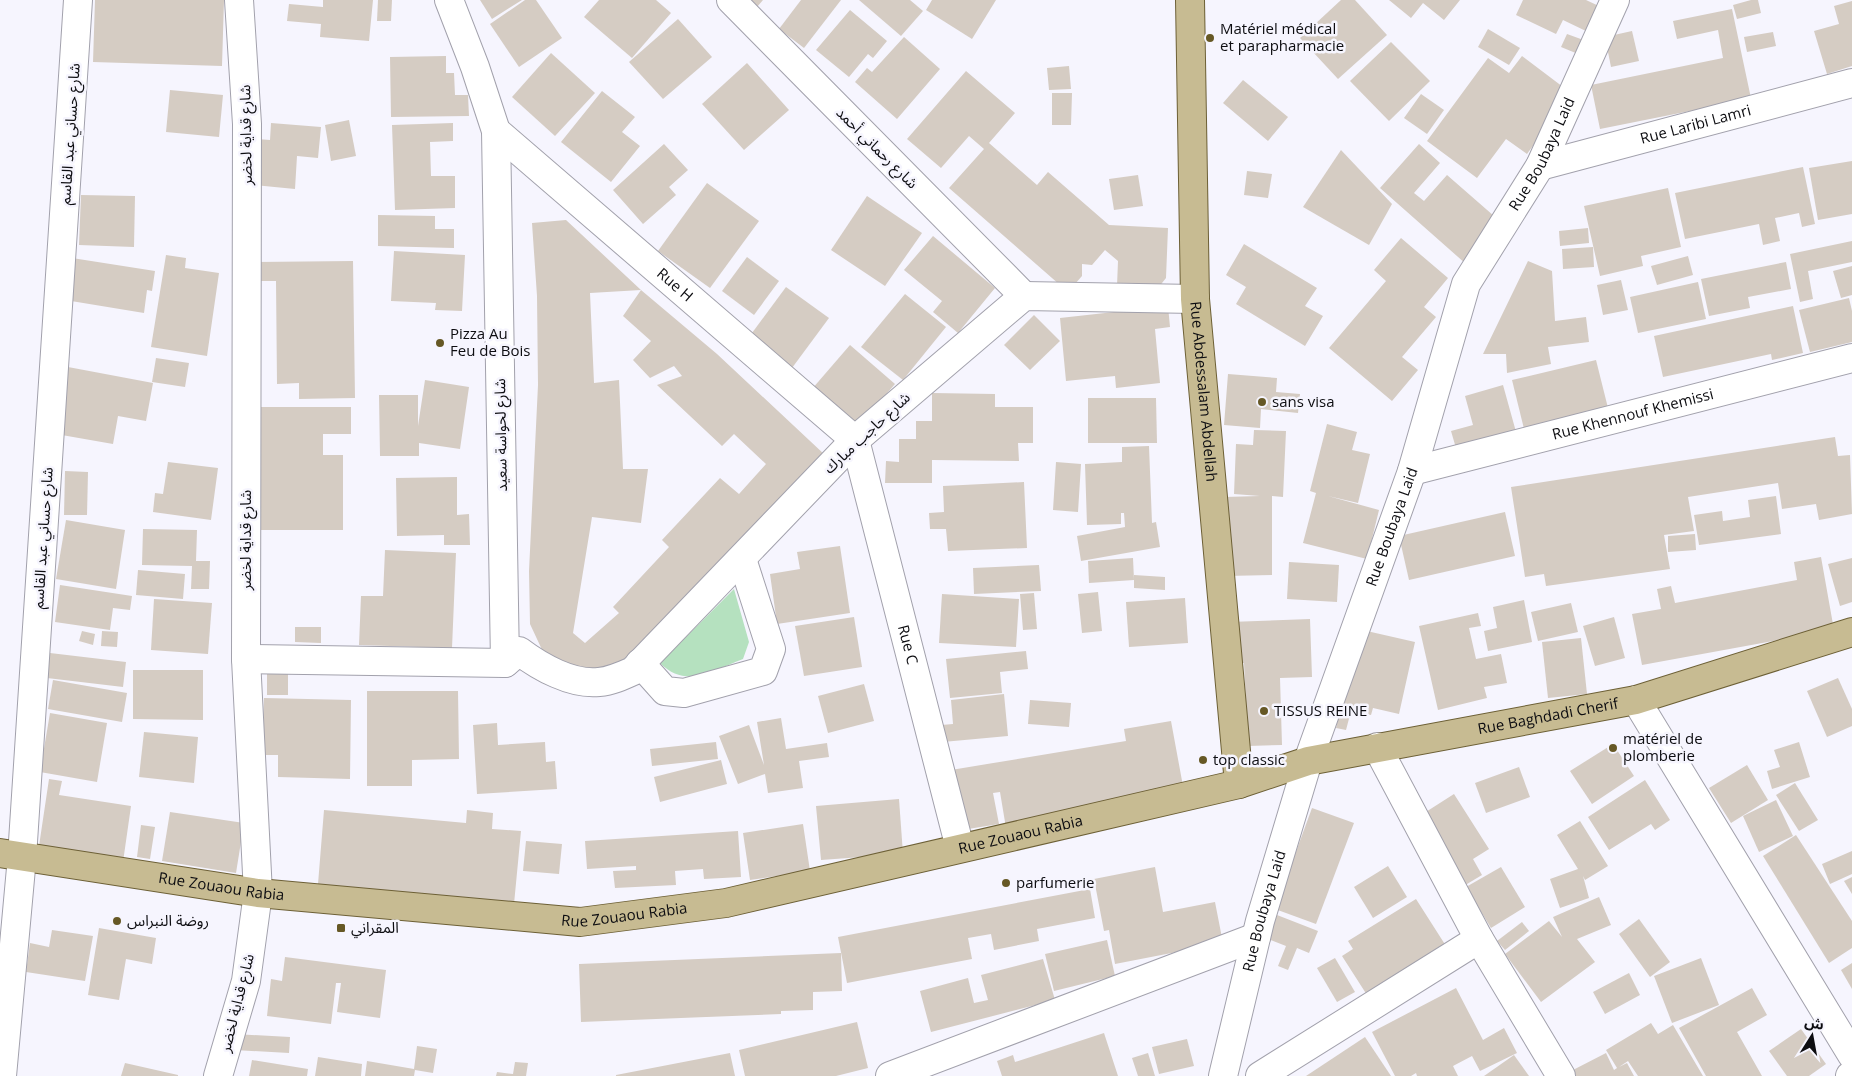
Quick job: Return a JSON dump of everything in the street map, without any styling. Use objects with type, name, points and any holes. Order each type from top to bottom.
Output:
[{"type":"main road","name":"Rue Abdessalam Abdellah","points":[[1190,0],[1195,299],[1239,784]]},
{"type":"main road","name":"Rue Baghdadi Cherif","points":[[1239,784],[1308,761],[1636,700],[1852,632]]},
{"type":"main road","name":"Rue Zouaou Rabia","points":[[11,855],[258,893],[580,922],[726,903],[1239,784]]},
{"type":"street","name":"شارع حساني عبد القاسم","points":[[2,1076],[11,855],[78,0]]},
{"type":"street","name":"شارع قداية لخضر","points":[[218,1076],[246,981],[258,893],[246,659],[247,124],[239,0]]},
{"type":"street","name":"شارع لحواسة سعيد","points":[[449,0],[475,67],[496,131],[506,663]]},
{"type":"street","name":"شارع رحماني أحمد","points":[[731,0],[1024,296]]},
{"type":"street","name":"Rue Boubaya Laid","points":[[1223,1076],[1256,937],[1308,761],[1412,471],[1466,284],[1540,166],[1615,0]]},
{"type":"street","name":"Rue Laribi Lamri","points":[[1540,166],[1852,83]]},
{"type":"street","name":"Rue H","points":[[496,131],[854,440]]},
{"type":"street","points":[[1024,296],[1195,299]]},
{"type":"street","name":"شارع حاجب مبارك","points":[[506,663],[519,651],[532,661],[559,674],[597,682],[614,679],[633,671],[742,560],[854,440],[1024,296]]},
{"type":"street","name":"Rue Khennouf Khemissi","points":[[1412,471],[1852,358]]},
{"type":"street","name":"Rue C","points":[[854,440],[960,848]]},
{"type":"street","points":[[640,663],[665,691],[684,692],[763,671],[771,649],[742,560]]},
{"type":"street","points":[[246,659],[506,663]]},
{"type":"street","points":[[1636,700],[1852,1055]]},
{"type":"street","points":[[1377,747],[1479,939],[1561,1076]]},
{"type":"street","points":[[890,1076],[1256,937]]},
{"type":"street","points":[[1260,1076],[1479,939]]},
{"type":"green space","points":[[734,589],[749,642],[743,659],[711,672],[690,676],[670,671],[660,663]]},
{"type":"building","points":[[95,0],[224,0],[222,66],[93,62]]},
{"type":"building","points":[[323,0],[373,0],[369,41],[320,37],[321,24],[287,21],[289,4],[323,7]]},
{"type":"building","points":[[378,0],[392,0],[391,21],[377,21]]},
{"type":"building","points":[[480,0],[522,0],[492,19]]},
{"type":"building","points":[[525,0],[536,0],[562,38],[519,67],[490,24]]},
{"type":"building","points":[[599,0],[656,0],[671,13],[632,58],[584,17]]},
{"type":"building","points":[[749,0],[763,0],[757,7]]},
{"type":"building","points":[[801,0],[841,0],[804,48],[779,29]]},
{"type":"building","points":[[859,0],[910,0],[923,11],[901,36]]},
{"type":"building","points":[[932,0],[996,0],[972,39],[926,10]]},
{"type":"building","points":[[1341,0],[1355,0],[1387,35],[1338,79],[1300,38]]},
{"type":"building","points":[[1389,0],[1460,0],[1444,20],[1423,3],[1411,18]]},
{"type":"building","points":[[1523,0],[1586,0],[1601,7],[1588,32],[1563,20],[1556,34],[1516,15]]},
{"type":"building","points":[[1758,0],[1761,13],[1737,19],[1733,5]]},
{"type":"building","points":[[1852,1],[1852,66],[1827,74],[1814,31],[1839,24],[1834,6]]},
{"type":"building","points":[[1732,9],[1752,103],[1735,102],[1600,129],[1591,85],[1723,58],[1718,30],[1677,39],[1673,21]]},
{"type":"building","points":[[850,10],[887,41],[873,58],[868,54],[849,77],[816,50]]},
{"type":"building","points":[[678,19],[712,57],[663,99],[629,62]]},
{"type":"building","points":[[1488,29],[1520,48],[1509,65],[1478,47]]},
{"type":"building","points":[[1632,31],[1639,61],[1611,67],[1605,37]]},
{"type":"building","points":[[1773,32],[1776,46],[1747,52],[1744,37]]},
{"type":"building","points":[[1567,34],[1589,42],[1583,56],[1561,47]]},
{"type":"building","points":[[904,37],[940,69],[897,119],[855,82],[867,68],[872,72]]},
{"type":"building","points":[[1391,42],[1430,81],[1389,121],[1350,81]]},
{"type":"building","points":[[551,53],[595,93],[555,136],[512,97]]},
{"type":"building","points":[[446,56],[446,73],[454,73],[455,95],[468,95],[469,116],[391,117],[390,57]]},
{"type":"building","points":[[1522,56],[1571,93],[1527,154],[1506,139],[1477,178],[1427,141],[1488,58],[1509,73]]},
{"type":"building","points":[[747,63],[789,110],[744,150],[702,104]]},
{"type":"building","points":[[1069,66],[1071,89],[1049,90],[1047,68]]},
{"type":"building","points":[[966,71],[1015,113],[989,143],[1037,185],[1048,172],[1109,225],[1168,228],[1166,278],[1158,288],[1117,286],[1118,261],[1105,250],[1092,265],[1082,264],[1082,276],[1068,292],[949,188],[984,149],[969,136],[941,168],[907,139]]},
{"type":"building","points":[[1243,80],[1288,117],[1268,141],[1223,103]]},
{"type":"building","points":[[170,90],[223,95],[219,137],[166,132]]},
{"type":"building","points":[[602,91],[635,117],[622,132],[640,146],[611,182],[561,142]]},
{"type":"building","points":[[1052,93],[1072,93],[1071,125],[1052,125]]},
{"type":"building","points":[[1421,94],[1444,110],[1427,134],[1404,118]]},
{"type":"building","points":[[349,120],[356,156],[331,161],[325,125]]},
{"type":"building","points":[[271,123],[321,127],[318,158],[297,156],[295,189],[253,185],[257,139],[270,140]]},
{"type":"building","points":[[453,123],[453,141],[430,142],[431,176],[455,176],[455,208],[395,210],[392,125]]},
{"type":"building","points":[[664,144],[688,170],[669,187],[676,195],[643,224],[613,190]]},
{"type":"building","points":[[1419,144],[1440,163],[1414,193],[1424,201],[1447,175],[1502,223],[1466,264],[1380,188]]},
{"type":"building","points":[[1341,150],[1392,204],[1369,245],[1303,207]]},
{"type":"building","points":[[1852,161],[1852,214],[1818,220],[1809,168]]},
{"type":"building","points":[[1803,167],[1815,224],[1802,227],[1799,213],[1775,218],[1780,241],[1763,245],[1759,224],[1685,239],[1675,193]]},
{"type":"building","points":[[1247,171],[1272,174],[1268,198],[1244,195]]},
{"type":"building","points":[[1138,175],[1143,206],[1114,210],[1109,179]]},
{"type":"building","points":[[707,183],[759,221],[710,288],[658,251]]},
{"type":"building","points":[[1668,188],[1681,247],[1641,256],[1643,266],[1600,276],[1584,206]]},
{"type":"building","points":[[81,195],[135,196],[134,247],[79,245]]},
{"type":"building","points":[[867,196],[922,233],[885,286],[831,250]]},
{"type":"building","points":[[378,215],[435,216],[435,229],[454,229],[454,248],[378,246]]},
{"type":"building","points":[[566,220],[641,290],[717,354],[825,455],[702,578],[621,666],[595,674],[544,654],[530,624],[529,571],[538,385],[537,296],[532,223]],"holes":[[[641,290],[623,316],[651,341],[633,360],[650,378],[674,366],[682,376],[657,385],[722,446],[734,434],[766,464],[739,494],[720,478],[662,540],[669,547],[613,607],[619,613],[585,643],[573,633],[592,517],[641,523],[648,469],[623,469],[619,380],[594,383],[590,293]]]},
{"type":"building","points":[[1588,228],[1589,243],[1560,246],[1559,231]]},
{"type":"building","points":[[933,236],[995,288],[958,333],[933,312],[942,301],[904,270]]},
{"type":"building","points":[[1401,238],[1448,278],[1424,307],[1436,317],[1402,357],[1418,370],[1392,401],[1329,348],[1386,281],[1374,270]]},
{"type":"building","points":[[1852,241],[1852,262],[1808,271],[1813,299],[1800,302],[1790,254]]},
{"type":"building","points":[[1244,244],[1317,288],[1305,306],[1323,316],[1305,346],[1236,304],[1246,287],[1226,275]]},
{"type":"building","points":[[1593,247],[1594,267],[1563,269],[1562,249]]},
{"type":"building","points":[[394,251],[465,255],[462,311],[435,310],[436,303],[391,301]]},
{"type":"building","points":[[166,255],[186,258],[185,268],[219,273],[207,356],[151,347]]},
{"type":"building","points":[[1688,256],[1693,275],[1657,285],[1651,266]]},
{"type":"building","points":[[747,257],[779,281],[754,315],[722,291]]},
{"type":"building","points":[[72,258],[155,271],[152,291],[147,290],[144,313],[65,300]]},
{"type":"building","points":[[353,261],[355,398],[299,399],[299,383],[277,384],[276,281],[257,281],[256,262]]},
{"type":"building","points":[[1528,261],[1552,271],[1555,321],[1586,317],[1589,342],[1548,347],[1551,364],[1507,373],[1506,354],[1483,354]]},
{"type":"building","points":[[1786,262],[1791,289],[1748,297],[1750,308],[1709,316],[1701,279]]},
{"type":"building","points":[[1852,266],[1852,295],[1841,298],[1833,271]]},
{"type":"building","points":[[1621,280],[1628,310],[1603,315],[1597,285]]},
{"type":"building","points":[[1698,282],[1706,319],[1638,333],[1630,297]]},
{"type":"building","points":[[786,287],[829,318],[792,368],[749,337]]},
{"type":"building","points":[[905,294],[946,327],[903,380],[861,347]]},
{"type":"building","points":[[1849,298],[1852,311],[1852,342],[1810,352],[1799,310]]},
{"type":"building","points":[[1168,306],[1170,327],[1155,329],[1160,383],[1116,388],[1115,376],[1066,381],[1060,318]]},
{"type":"building","points":[[1793,306],[1803,353],[1772,360],[1771,354],[1663,377],[1654,336]]},
{"type":"building","points":[[1034,315],[1060,341],[1030,370],[1004,345]]},
{"type":"building","points":[[850,345],[895,384],[857,428],[812,389]]},
{"type":"building","points":[[156,358],[189,363],[185,387],[152,382]]},
{"type":"building","points":[[1596,360],[1609,412],[1525,433],[1512,380]]},
{"type":"building","points":[[68,367],[153,383],[146,421],[118,416],[113,444],[56,434]]},
{"type":"building","name":"sans visa","points":[[1228,374],[1277,378],[1276,392],[1300,394],[1298,413],[1261,409],[1260,428],[1224,425]]},
{"type":"building","points":[[425,380],[469,387],[460,449],[419,443],[419,456],[380,456],[379,395],[418,395],[418,426]]},
{"type":"building","points":[[1503,385],[1518,439],[1458,455],[1451,431],[1473,425],[1465,396]]},
{"type":"building","points":[[932,393],[995,394],[995,407],[1033,407],[1033,443],[1018,443],[1019,461],[932,460],[932,483],[885,483],[886,461],[899,462],[899,439],[916,439],[916,421],[932,421]]},
{"type":"building","points":[[1088,398],[1156,398],[1157,443],[1088,443]]},
{"type":"building","points":[[261,407],[351,407],[351,434],[323,434],[323,455],[343,455],[343,530],[261,530]]},
{"type":"building","points":[[1327,424],[1357,432],[1352,450],[1370,454],[1358,503],[1328,496],[1379,510],[1367,559],[1303,543],[1316,493],[1310,491]]},
{"type":"building","points":[[1254,430],[1286,431],[1283,497],[1272,496],[1272,575],[1226,576],[1224,497],[1260,496],[1234,494],[1236,444],[1253,445]]},
{"type":"building","points":[[1835,437],[1838,456],[1850,455],[1852,514],[1819,520],[1816,504],[1782,509],[1778,483],[1688,497],[1694,531],[1664,535],[1670,569],[1546,586],[1544,574],[1525,577],[1511,487]]},
{"type":"building","points":[[1149,446],[1152,523],[1156,522],[1160,547],[1081,561],[1077,536],[1125,527],[1124,513],[1121,513],[1121,524],[1087,525],[1085,464],[1122,462],[1122,447]]},
{"type":"building","points":[[168,462],[218,468],[211,520],[153,512],[155,493],[163,494]]},
{"type":"building","points":[[1056,462],[1081,464],[1078,512],[1053,510]]},
{"type":"building","points":[[65,471],[88,472],[87,515],[64,515]]},
{"type":"building","points":[[457,477],[457,515],[469,514],[470,545],[444,545],[444,535],[397,536],[396,478]]},
{"type":"building","points":[[1024,482],[1027,548],[948,551],[946,529],[930,529],[929,513],[944,512],[943,486]]},
{"type":"building","points":[[1776,496],[1781,534],[1699,545],[1694,515],[1722,511],[1723,521],[1750,517],[1748,500]]},
{"type":"building","points":[[1505,512],[1515,556],[1409,580],[1399,536]]},
{"type":"building","points":[[66,520],[125,530],[116,589],[56,579]]},
{"type":"building","points":[[143,529],[197,530],[196,561],[210,561],[209,589],[191,589],[192,566],[142,565]]},
{"type":"building","points":[[1695,534],[1696,550],[1668,552],[1668,536]]},
{"type":"building","points":[[840,546],[850,613],[777,624],[770,574],[800,569],[797,552]]},
{"type":"building","points":[[385,550],[456,553],[452,648],[359,645],[361,596],[383,596]]},
{"type":"building","points":[[1821,557],[1834,630],[1642,665],[1632,614],[1661,609],[1657,589],[1671,586],[1675,603],[1797,580],[1794,562]]},
{"type":"building","points":[[1133,558],[1134,580],[1089,583],[1088,561]]},
{"type":"building","points":[[1852,558],[1852,602],[1840,606],[1828,564]]},
{"type":"building","points":[[1289,562],[1339,565],[1337,602],[1287,599]]},
{"type":"building","points":[[1039,565],[1041,591],[974,594],[973,568]]},
{"type":"building","points":[[138,570],[185,574],[183,599],[136,595]]},
{"type":"building","points":[[1134,575],[1165,577],[1165,590],[1134,588]]},
{"type":"building","points":[[60,585],[132,596],[130,610],[113,608],[110,630],[55,622]]},
{"type":"building","points":[[1098,592],[1102,631],[1082,633],[1078,594]]},
{"type":"building","points":[[1034,593],[1037,629],[1023,630],[1020,594]]},
{"type":"building","points":[[942,594],[1019,599],[1016,647],[939,643]]},
{"type":"building","points":[[1185,598],[1188,643],[1129,647],[1126,602]]},
{"type":"building","points":[[154,599],[212,603],[208,654],[151,650]]},
{"type":"building","points":[[1524,600],[1532,642],[1488,651],[1484,631],[1497,628],[1493,607]]},
{"type":"building","points":[[1571,603],[1578,632],[1538,641],[1531,612]]},
{"type":"building","points":[[1478,613],[1481,626],[1469,628],[1476,659],[1501,654],[1507,683],[1484,687],[1487,698],[1438,710],[1419,626]]},
{"type":"building","points":[[854,617],[862,667],[804,676],[795,626]]},
{"type":"building","points":[[1614,617],[1625,658],[1595,666],[1583,626]]},
{"type":"building","name":"TISSUS REINE","points":[[1310,619],[1312,677],[1280,678],[1282,745],[1248,746],[1244,663],[1231,663],[1229,622]]},
{"type":"building","points":[[295,627],[321,627],[321,643],[295,642]]},
{"type":"building","points":[[1358,629],[1415,642],[1399,714],[1373,708],[1371,715],[1351,711],[1346,730],[1336,728]]},
{"type":"building","points":[[82,631],[95,634],[93,645],[79,641]]},
{"type":"building","points":[[102,631],[118,632],[117,647],[101,646]]},
{"type":"building","points":[[1581,638],[1587,694],[1548,698],[1542,642]]},
{"type":"building","points":[[1026,651],[1028,669],[1000,672],[1002,693],[950,698],[946,659]]},
{"type":"building","points":[[50,653],[126,662],[123,687],[47,678]]},
{"type":"building","points":[[267,668],[288,668],[288,695],[267,695]]},
{"type":"building","points":[[133,670],[203,670],[203,720],[133,719]]},
{"type":"building","points":[[1838,678],[1852,709],[1852,726],[1827,737],[1807,691]]},
{"type":"building","points":[[53,680],[127,693],[122,722],[48,709]]},
{"type":"building","points":[[864,684],[874,721],[828,733],[818,696]]},
{"type":"building","points":[[367,691],[458,691],[459,759],[412,760],[412,786],[367,786]]},
{"type":"building","points":[[1004,694],[1008,736],[932,743],[930,726],[953,724],[951,700]]},
{"type":"building","points":[[264,698],[351,700],[350,779],[278,777],[278,755],[262,755]]},
{"type":"building","points":[[1030,700],[1071,703],[1069,727],[1028,724]]},
{"type":"building","points":[[50,713],[107,723],[97,782],[40,772]]},
{"type":"building","points":[[781,718],[786,749],[827,743],[829,757],[799,761],[803,788],[768,793],[765,774],[738,784],[719,736],[749,725],[764,765],[757,722]]},
{"type":"building","points":[[1171,721],[1185,797],[1006,828],[1000,792],[993,793],[999,824],[962,830],[951,770],[1126,741],[1124,729]]},
{"type":"building","points":[[497,723],[498,745],[545,742],[546,762],[555,761],[557,789],[477,794],[473,725]]},
{"type":"building","points":[[144,732],[198,737],[194,783],[139,777]]},
{"type":"building","points":[[716,742],[718,759],[652,766],[650,749]]},
{"type":"building","points":[[1799,742],[1810,777],[1772,789],[1767,771],[1780,767],[1774,750]]},
{"type":"building","points":[[1613,744],[1634,776],[1592,804],[1570,771]]},
{"type":"building","points":[[721,760],[727,784],[660,802],[654,777]]},
{"type":"building","points":[[1747,765],[1768,800],[1731,823],[1709,788]]},
{"type":"building","points":[[1519,767],[1530,797],[1486,813],[1475,783]]},
{"type":"building","points":[[49,779],[62,781],[59,795],[131,806],[123,862],[39,846]]},
{"type":"building","points":[[1645,780],[1670,820],[1655,830],[1651,824],[1609,850],[1588,817]]},
{"type":"building","points":[[1795,783],[1818,820],[1799,831],[1776,795]]},
{"type":"building","points":[[1454,794],[1489,849],[1473,859],[1482,875],[1462,887],[1418,817]]},
{"type":"building","points":[[899,799],[903,854],[821,860],[816,806]]},
{"type":"building","points":[[1776,800],[1793,836],[1759,852],[1743,816]]},
{"type":"building","points":[[1312,808],[1354,823],[1316,924],[1275,909]]},
{"type":"building","points":[[324,810],[466,823],[467,810],[493,813],[492,829],[521,831],[514,904],[318,884]]},
{"type":"building","points":[[170,812],[244,823],[236,873],[162,861]]},
{"type":"building","points":[[1580,821],[1608,866],[1585,880],[1583,876],[1589,898],[1560,908],[1550,879],[1578,869],[1557,835]]},
{"type":"building","points":[[803,824],[810,871],[750,880],[743,833]]},
{"type":"building","points":[[141,825],[155,827],[150,859],[137,857]]},
{"type":"building","points":[[738,831],[741,877],[704,879],[703,869],[675,871],[676,885],[615,888],[613,871],[636,870],[636,866],[587,869],[585,841]]},
{"type":"building","points":[[1796,835],[1852,921],[1852,948],[1829,963],[1763,856]]},
{"type":"building","points":[[526,841],[562,844],[559,874],[523,871]]},
{"type":"building","points":[[1852,851],[1852,874],[1830,884],[1822,864]]},
{"type":"building","points":[[1388,866],[1407,897],[1373,918],[1354,887]]},
{"type":"building","points":[[1155,867],[1163,912],[1215,902],[1223,943],[1115,964],[1109,930],[1104,931],[1094,879]]},
{"type":"building","points":[[1501,867],[1525,907],[1491,928],[1466,887]]},
{"type":"building","points":[[1852,877],[1852,894],[1844,881]]},
{"type":"building","points":[[1090,889],[1095,918],[1037,929],[1039,941],[994,950],[991,934],[968,938],[972,959],[847,983],[838,937]]},
{"type":"building","points":[[1599,897],[1611,925],[1577,939],[1595,962],[1541,1002],[1505,954],[1549,921],[1562,937],[1553,917]]},
{"type":"building","points":[[1416,899],[1446,946],[1367,995],[1342,956],[1353,949],[1348,941]]},
{"type":"building","points":[[1277,915],[1318,931],[1309,953],[1297,948],[1288,970],[1278,966],[1286,946],[1268,939]]},
{"type":"building","points":[[1639,919],[1670,962],[1650,977],[1619,934]]},
{"type":"building","points":[[1522,922],[1529,931],[1505,950],[1497,941]]},
{"type":"building","points":[[99,928],[156,938],[152,964],[126,959],[119,1000],[88,995]]},
{"type":"building","points":[[52,930],[93,936],[85,981],[26,972],[30,943],[49,947]]},
{"type":"building","points":[[1107,940],[1115,976],[1054,991],[1045,954]]},
{"type":"building","points":[[841,953],[842,991],[813,992],[813,1010],[781,1011],[781,1014],[581,1022],[579,964]]},
{"type":"building","points":[[285,957],[386,970],[380,1018],[337,1012],[341,983],[336,983],[331,1024],[267,1016],[271,979],[282,981]]},
{"type":"building","points":[[1335,958],[1355,992],[1337,1002],[1317,968]]},
{"type":"building","points":[[1701,958],[1719,1005],[1672,1023],[1654,976]]},
{"type":"building","points":[[1043,959],[1055,1000],[931,1032],[920,991],[968,978],[974,1003],[988,1000],[981,975]]},
{"type":"building","points":[[1852,963],[1852,989],[1841,970]]},
{"type":"building","points":[[1629,973],[1640,995],[1605,1014],[1593,992]]},
{"type":"building","points":[[1456,988],[1483,1040],[1504,1028],[1517,1053],[1480,1071],[1472,1056],[1453,1066],[1458,1076],[1417,1076],[1416,1073],[1411,1076],[1395,1076],[1372,1032]]},
{"type":"building","points":[[1752,988],[1767,1015],[1737,1032],[1762,1076],[1706,1076],[1679,1028]]},
{"type":"building","points":[[857,1022],[868,1068],[836,1076],[745,1076],[739,1050]]},
{"type":"building","points":[[1651,1023],[1658,1034],[1673,1025],[1703,1076],[1638,1076],[1628,1061],[1619,1067],[1627,1063],[1634,1076],[1576,1076],[1573,1070],[1606,1053],[1614,1070],[1617,1068],[1606,1050]]},
{"type":"building","points":[[1801,1029],[1826,1064],[1809,1076],[1787,1076],[1769,1051]]},
{"type":"building","points":[[1104,1033],[1118,1076],[1002,1076],[997,1061],[1013,1055],[1015,1062]]},
{"type":"building","points":[[235,1034],[290,1037],[289,1053],[234,1050]]},
{"type":"building","points":[[1365,1037],[1391,1076],[1306,1076]]},
{"type":"building","points":[[1187,1039],[1194,1066],[1159,1074],[1152,1047]]},
{"type":"building","points":[[417,1046],[437,1049],[433,1073],[415,1070],[414,1076],[365,1076],[367,1061],[414,1069]]},
{"type":"building","points":[[730,1053],[735,1076],[616,1076],[616,1075]]},
{"type":"building","points":[[1148,1053],[1155,1076],[1138,1076],[1132,1058]]},
{"type":"building","points":[[1514,1055],[1529,1076],[1484,1076]]},
{"type":"building","points":[[318,1057],[362,1064],[361,1076],[315,1076]]},
{"type":"building","points":[[252,1060],[308,1069],[307,1076],[249,1076]]},
{"type":"building","points":[[515,1062],[528,1063],[526,1076],[496,1076],[497,1072],[513,1074]]},
{"type":"building","points":[[125,1063],[178,1075],[178,1076],[121,1076]]},
{"type":"place","name":"Matériel médical et parapharmacie","points":[[1210,38]]},
{"type":"place","name":"Pizza Au Feu de Bois","points":[[440,343]]},
{"type":"place","name":"sans visa","points":[[1262,402]]},
{"type":"place","name":"TISSUS REINE","points":[[1264,711]]},
{"type":"place","name":"matériel de plomberie","points":[[1613,748]]},
{"type":"place","name":"top classic","points":[[1203,760]]},
{"type":"place","name":"parfumerie","points":[[1006,883]]},
{"type":"place","name":"روضة النبراس","points":[[117,921]]},
{"type":"place","name":"المقراني","points":[[341,928]]}]
